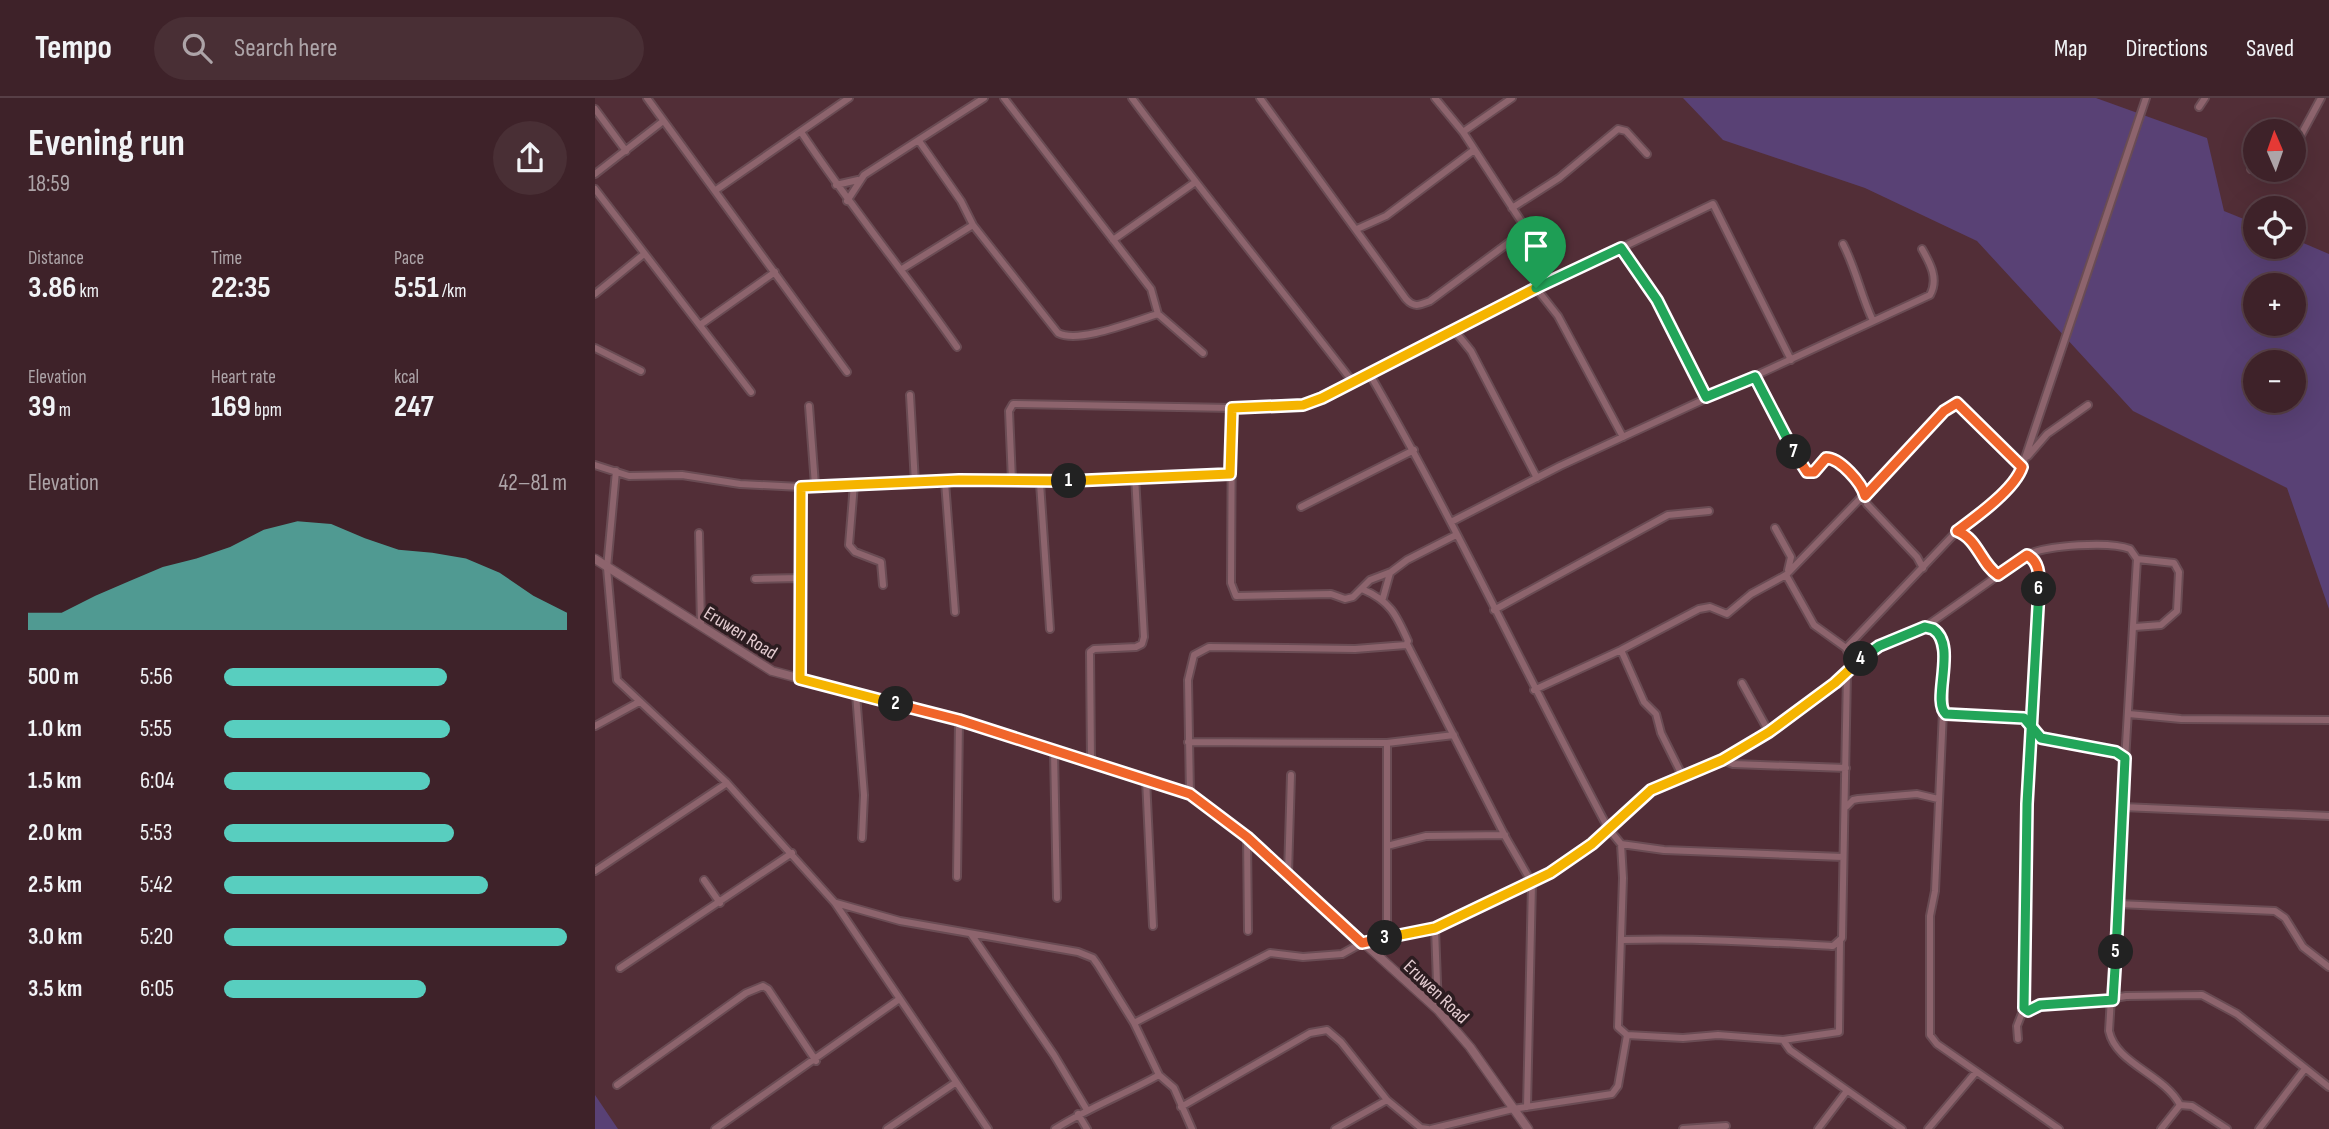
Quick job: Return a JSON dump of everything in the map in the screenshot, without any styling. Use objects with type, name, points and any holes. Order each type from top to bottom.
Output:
[{"type":"street","points":[[646,98],[847,372]]},
{"type":"street","points":[[716,190],[849,98]]},
{"type":"street","points":[[836,185],[858,180],[984,98]]},
{"type":"street","points":[[1004,98],[1151,289],[1158,314],[1203,353]]},
{"type":"street","points":[[1132,98],[1194,183],[1224,215],[1352,381]]},
{"type":"street","points":[[1260,98],[1406,299],[1411,305],[1418,306],[1430,301],[1524,232],[1525,227],[1463,132],[1435,98]]},
{"type":"street","points":[[1463,132],[1512,98]]},
{"type":"street","points":[[1846,648],[1957,531],[1977,517],[2018,477],[2146,98]]},
{"type":"street","points":[[2199,107],[2204,98]]},
{"type":"street","points":[[2307,124],[2321,98]]},
{"type":"street","points":[[595,109],[626,151]]},
{"type":"street","points":[[595,174],[662,122]]},
{"type":"street","points":[[1512,208],[1559,178],[1618,129],[1626,131],[1647,154]]},
{"type":"street","points":[[801,132],[847,201],[902,269],[957,346]]},
{"type":"street","points":[[919,141],[961,201],[973,225],[1058,333],[1067,337],[1158,314]]},
{"type":"street","points":[[1357,229],[1386,216],[1474,150]]},
{"type":"street","points":[[847,201],[858,180]]},
{"type":"street","points":[[1113,240],[1194,183]]},
{"type":"street","points":[[595,189],[751,392]]},
{"type":"street","points":[[1012,481],[1009,411],[1013,404],[1232,408],[1303,405],[1536,288],[1713,204],[1791,360]]},
{"type":"street","points":[[902,269],[973,225]]},
{"type":"street","points":[[1843,244],[1857,272],[1864,302],[1873,321]]},
{"type":"street","points":[[1621,248],[1657,300],[1706,397]]},
{"type":"street","points":[[1451,522],[1706,397],[1755,377],[1930,295],[1934,284],[1931,263],[1922,249]]},
{"type":"street","points":[[595,294],[644,254]]},
{"type":"street","points":[[700,325],[775,272]]},
{"type":"street","points":[[1536,288],[1558,316],[1623,437]]},
{"type":"street","points":[[1454,330],[1471,351],[1537,478]]},
{"type":"street","points":[[595,348],[641,371]]},
{"type":"street","points":[[1369,373],[1414,450],[1534,690],[1608,828],[1621,844],[1622,940],[1618,1027],[1627,1035],[1683,1038],[1718,1035],[1783,1040],[1839,1032],[1847,672]]},
{"type":"street","points":[[1755,377],[1804,470],[1811,473],[1826,458],[1833,458],[1862,487],[1867,504],[1917,557],[1923,568]]},
{"type":"street","points":[[910,395],[915,484]]},
{"type":"street","points":[[1534,690],[1621,650],[1699,609],[1710,607],[1727,614],[1751,594],[1786,575],[1944,411],[1957,403],[2022,467]]},
{"type":"street","points":[[2022,467],[2047,434],[2088,405]]},
{"type":"street","points":[[809,406],[815,485]]},
{"type":"street","points":[[1232,408],[1231,583],[1236,596],[1331,594],[1345,599],[1353,597],[1370,580],[1391,572],[1407,559],[1456,535]]},
{"type":"street","points":[[1301,507],[1414,450]]},
{"type":"street","points":[[595,465],[629,476],[682,475],[740,484],[801,487],[1040,482],[1230,474]]},
{"type":"street","points":[[616,471],[607,568],[614,672],[617,680],[727,783],[835,903],[898,1000],[988,1129]]},
{"type":"street","points":[[1091,762],[1090,652],[1094,649],[1136,647],[1142,645],[1144,637],[1135,476]]},
{"type":"street","points":[[945,482],[955,612]]},
{"type":"street","points":[[1040,482],[1050,629]]},
{"type":"street","points":[[854,484],[849,545],[855,552],[881,562],[883,585]]},
{"type":"street","points":[[800,679],[801,487]]},
{"type":"street","points":[[1494,610],[1659,519],[1709,511]]},
{"type":"street","points":[[1775,528],[1791,557],[1786,575],[1814,625],[1846,648],[1853,665]]},
{"type":"street","points":[[1957,531],[1965,535],[1991,570],[1998,575]]},
{"type":"street","points":[[699,533],[701,625]]},
{"type":"street","points":[[1134,1023],[1270,953],[1303,957],[1342,954],[1362,943],[1435,928],[1532,883],[1592,844],[1651,790],[1722,760],[1769,732],[1879,646],[1925,627],[2027,555],[2044,549],[2113,546],[2130,549],[2137,559],[2135,627],[2129,658],[2129,714],[2113,1000],[2109,1031],[2111,1041],[2172,1091],[2179,1105]]},
{"type":"street","points":[[2018,1039],[2017,1026],[2024,1008],[2027,804],[2039,573],[2035,560],[2027,555]]},
{"type":"street","name":"Eruwen Road","points":[[595,559],[768,669],[959,720],[1190,794],[1247,837],[1438,1010],[1470,1047],[1526,1128]]},
{"type":"street","points":[[2135,627],[2161,625],[2177,611],[2179,572],[2174,563],[2137,559]]},
{"type":"street","points":[[1383,598],[1391,572]]},
{"type":"street","points":[[755,579],[801,578]]},
{"type":"street","points":[[1362,589],[1383,598],[1397,617],[1407,644],[1532,883],[1527,1107]]},
{"type":"street","points":[[1925,627],[1937,631],[1942,640],[1945,666],[1935,891],[1930,916],[1930,1035],[1932,1041],[2059,1129]]},
{"type":"street","points":[[1190,794],[1188,680],[1194,655],[1201,648],[1355,649],[1403,647],[1407,644]]},
{"type":"street","points":[[1621,650],[1644,702],[1656,714],[1661,733],[1682,775]]},
{"type":"street","points":[[1742,683],[1769,732]]},
{"type":"street","points":[[856,694],[864,795],[862,838]]},
{"type":"street","points":[[595,726],[639,702]]},
{"type":"street","points":[[1942,711],[1964,717],[2018,717],[2028,720],[2041,738],[2116,752],[2125,758]]},
{"type":"street","points":[[2129,714],[2181,719],[2329,720]]},
{"type":"street","points":[[957,877],[959,720]]},
{"type":"street","points":[[1188,742],[1387,743],[1454,735]]},
{"type":"street","points":[[2116,752],[2127,741]]},
{"type":"street","points":[[1387,743],[1387,937]]},
{"type":"street","points":[[1054,752],[1057,898]]},
{"type":"street","points":[[1722,760],[1733,764],[1846,768]]},
{"type":"street","points":[[1288,874],[1291,775]]},
{"type":"street","points":[[1146,779],[1153,926]]},
{"type":"street","points":[[595,872],[727,783]]},
{"type":"street","points":[[1845,809],[1853,800],[1859,799],[1917,794],[1938,799]]},
{"type":"street","points":[[2123,807],[2329,816]]},
{"type":"street","points":[[1387,846],[1426,836],[1505,835]]},
{"type":"street","points":[[1247,837],[1248,931]]},
{"type":"street","points":[[1621,844],[1664,850],[1843,857]]},
{"type":"street","points":[[620,968],[720,904],[792,853]]},
{"type":"street","points":[[704,880],[720,904]]},
{"type":"street","points":[[835,903],[901,921],[1078,952],[1093,958],[1134,1023],[1159,1075],[1174,1088],[1192,1129]]},
{"type":"street","points":[[2118,904],[2275,911],[2285,918],[2303,947],[2329,967]]},
{"type":"street","points":[[1435,928],[1438,1010]]},
{"type":"street","points":[[971,934],[1054,1055],[1087,1110]]},
{"type":"street","points":[[1622,940],[1700,938],[1833,946],[1840,941]]},
{"type":"street","points":[[617,1085],[746,993],[762,986],[768,989],[816,1061]]},
{"type":"street","points":[[2024,1008],[2028,1011],[2040,1005],[2113,1000],[2126,996],[2202,995],[2237,1014],[2304,1070],[2329,1087]]},
{"type":"street","points":[[715,1129],[816,1061],[898,1000]]},
{"type":"street","points":[[1181,1107],[1310,1033],[1320,1030],[1333,1033],[1387,1100],[1421,1128],[1429,1129],[1513,1109],[1612,1094],[1618,1086],[1627,1035]]},
{"type":"street","points":[[1783,1040],[1790,1050],[1846,1092],[1858,1097],[1902,1129]]},
{"type":"street","points":[[2259,1129],[2304,1070]]},
{"type":"street","points":[[1928,1129],[1976,1072]]},
{"type":"street","points":[[1055,1129],[1078,1114],[1125,1094],[1159,1075]]},
{"type":"street","points":[[887,1129],[955,1083]]},
{"type":"street","points":[[1818,1129],[1846,1092]]},
{"type":"street","points":[[1335,1129],[1387,1100]]},
{"type":"street","points":[[2161,1129],[2179,1105]]},
{"type":"street","points":[[2179,1105],[2192,1105],[2227,1129]]},
{"type":"street","points":[[1078,1114],[1087,1129]]},
{"type":"street","points":[[1683,1129],[1726,1126]]},
{"type":"shaded area","points":[[1683,98],[2096,98],[2207,138],[2224,211],[2243,219],[2243,259],[2306,259],[2306,244],[2329,254],[2329,609],[2287,488],[2133,411],[1977,241],[1865,188],[1723,140]]},
{"type":"shaded area","points":[[595,1095],[618,1129],[595,1129]]},
{"type":"route","points":[[1536,288],[1322,398],[1303,405],[1232,408],[1230,474],[1040,482],[959,480],[801,487],[800,679],[959,720],[1190,794],[1247,837],[1362,943],[1435,928],[1488,905],[1550,873],[1592,844],[1651,790],[1748,746],[1835,683],[1853,665],[1879,646],[1925,627],[1937,631],[1942,640],[1945,666],[1941,707],[1946,714],[2024,718],[2028,720],[2033,727],[2036,734],[2041,738],[2116,752],[2125,758],[2113,1000],[2040,1005],[2028,1011],[2024,1008],[2022,987],[2027,804],[2033,727],[2039,618],[2039,573],[2035,560],[2027,555],[1998,575],[1991,570],[1979,550],[1965,535],[1957,531],[1977,517],[2018,477],[2022,467],[2019,463],[1957,403],[1944,411],[1865,496],[1862,487],[1833,458],[1826,458],[1814,472],[1804,470],[1755,377],[1706,397],[1657,300],[1621,248],[1536,288]]}]
